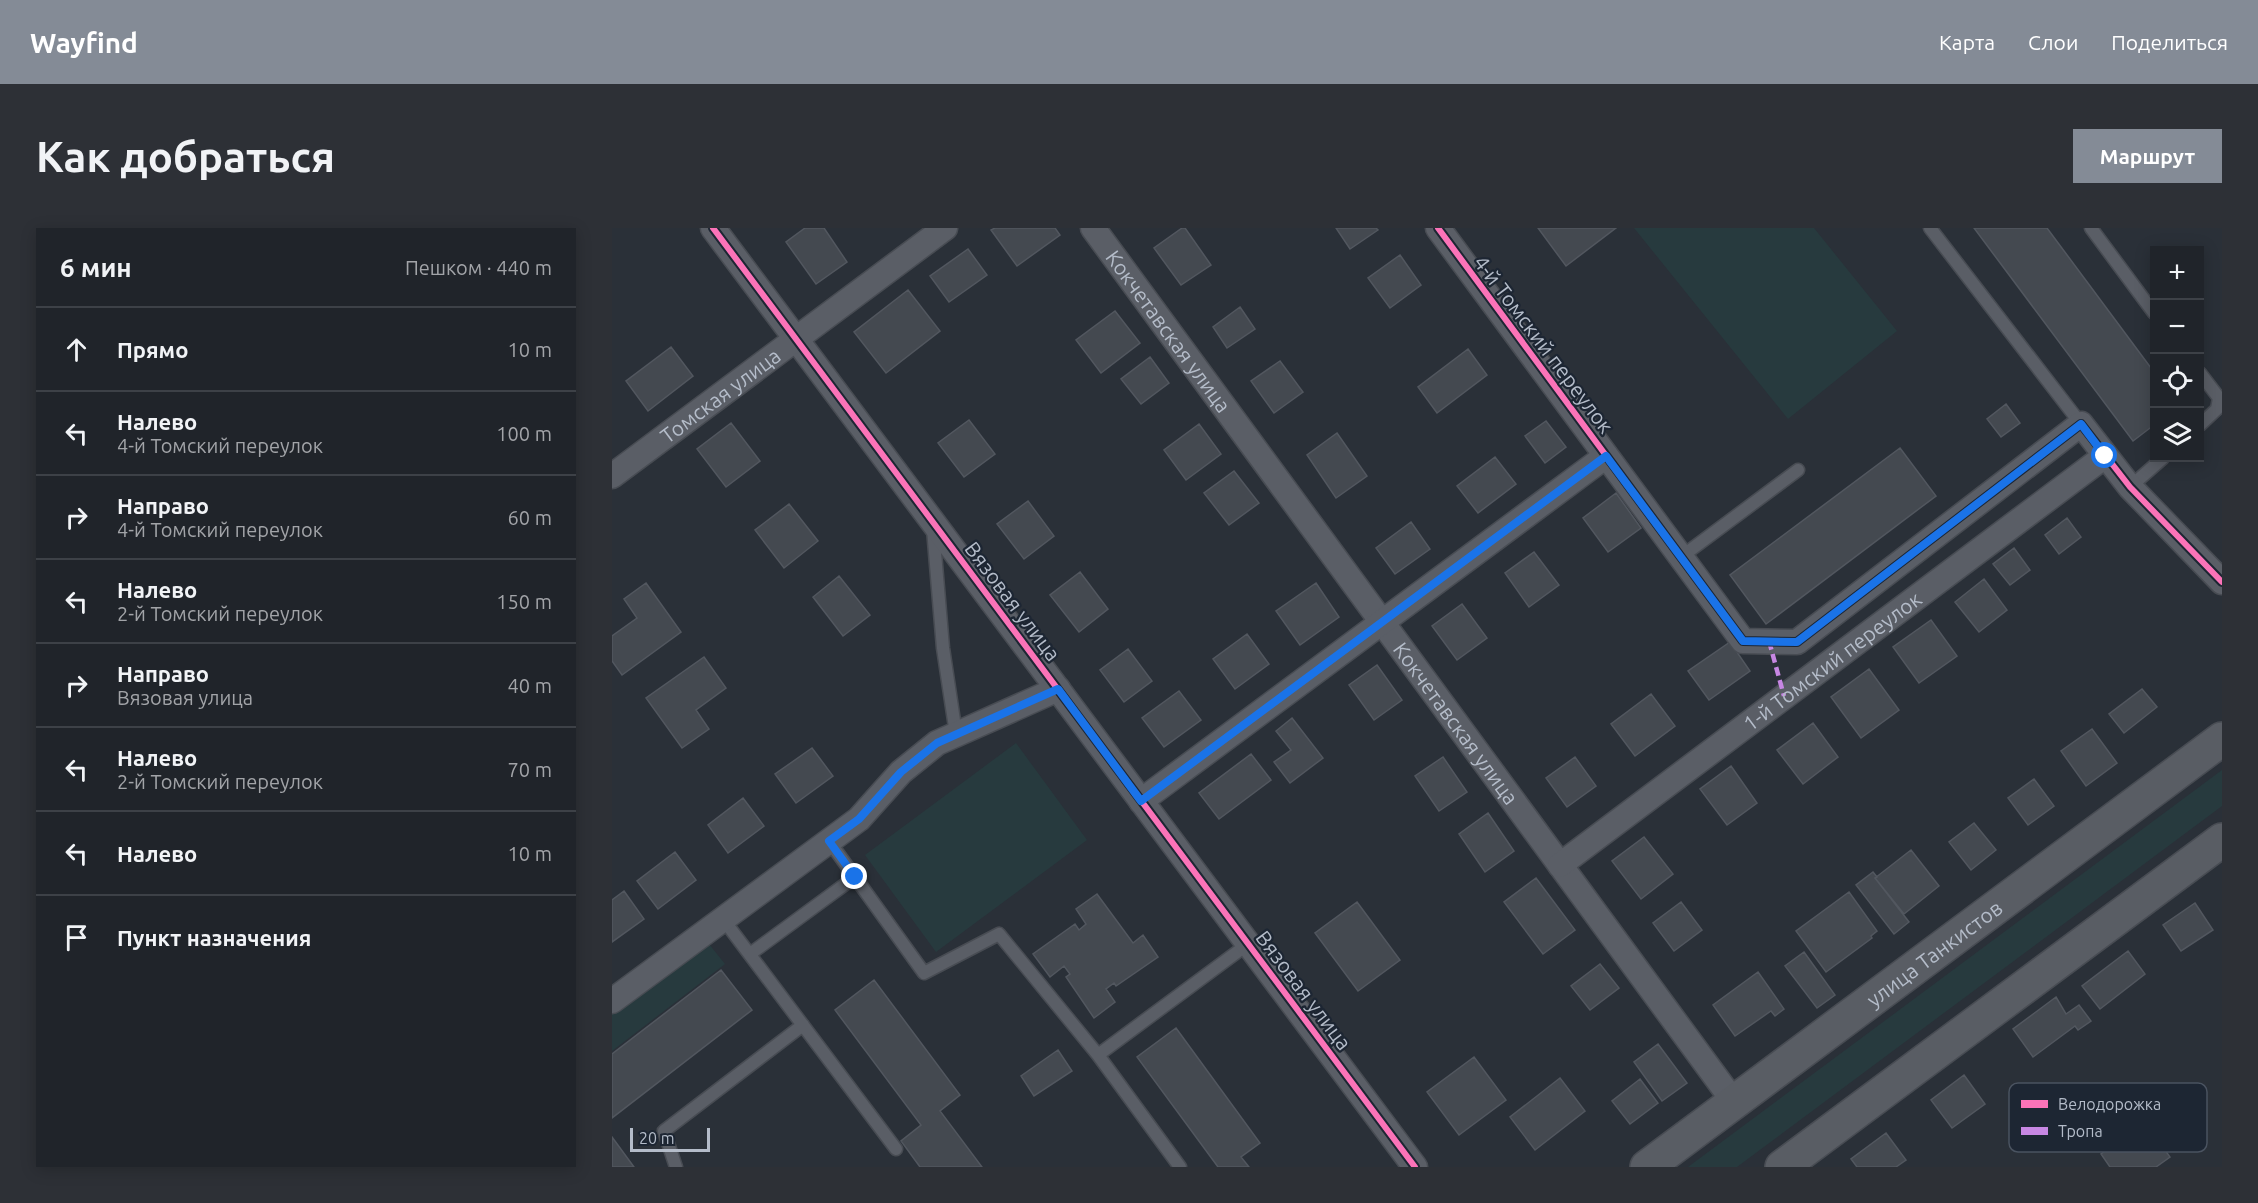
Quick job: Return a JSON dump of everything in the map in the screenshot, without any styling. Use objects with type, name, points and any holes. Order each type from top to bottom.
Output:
[{"type":"street","name":"Вязовая улица","points":[[713,228],[1415,1167]]},
{"type":"street","name":"Томская улица","points":[[612,476],[945,228]]},
{"type":"street","name":"Кокчетавская улица","points":[[1093,228],[1734,1102]]},
{"type":"street","name":"4-й Томский переулок","points":[[1437,228],[1743,641],[1797,642],[2081,424]]},
{"type":"street","points":[[2081,424],[2130,488],[2222,582]]},
{"type":"street","points":[[1141,801],[1606,456]]},
{"type":"street","name":"1-й Томский переулок","points":[[1560,865],[2105,456]]},
{"type":"street","points":[[612,1001],[859,819],[901,772],[937,743],[1058,689]]},
{"type":"street","name":"улица Танкистов","points":[[1647,1167],[2222,739]]},
{"type":"street","points":[[1782,1167],[2222,840]]},
{"type":"lane","points":[[1930,228],[2081,424]]},
{"type":"lane","points":[[2096,230],[2150,307]]},
{"type":"lane","points":[[2204,379],[2219,398],[2217,409],[2204,421]]},
{"type":"lane","points":[[2130,488],[2159,462]]},
{"type":"lane","points":[[1681,557],[1798,470]]},
{"type":"lane","points":[[932,521],[943,648],[956,734]]},
{"type":"lane","points":[[829,841],[924,973],[999,934],[1098,1055],[1180,1167]]},
{"type":"lane","points":[[750,954],[855,877]]},
{"type":"lane","points":[[723,919],[896,1149]]},
{"type":"lane","points":[[1098,1055],[1248,944]]},
{"type":"lane","points":[[676,1167],[664,1131],[803,1025]]},
{"type":"green space","points":[[1634,228],[1814,228],[1897,331],[1788,419]]},
{"type":"green space","points":[[1016,743],[1087,840],[936,952],[865,855]]},
{"type":"green space","points":[[2222,770],[2222,806],[1737,1167],[1688,1167]]},
{"type":"green space","points":[[705,939],[725,964],[612,1051],[612,1008]]},
{"type":"building","points":[[805,228],[824,228],[847,262],[816,284],[786,242]]},
{"type":"building","points":[[995,228],[1055,228],[1060,235],[1017,266],[991,230]]},
{"type":"building","points":[[1185,228],[1211,265],[1181,285],[1154,248]]},
{"type":"building","points":[[1336,228],[1376,228],[1378,230],[1350,249]]},
{"type":"building","points":[[1538,228],[1616,228],[1566,266]]},
{"type":"building","points":[[1974,228],[2047,228],[2150,367],[2150,428],[2133,441]]},
{"type":"building","points":[[968,249],[987,275],[949,302],[930,276]]},
{"type":"building","points":[[1400,255],[1421,285],[1390,308],[1368,278]]},
{"type":"building","points":[[908,290],[940,331],[886,373],[854,332]]},
{"type":"building","points":[[1240,307],[1255,329],[1227,348],[1213,327]]},
{"type":"building","points":[[1115,311],[1140,343],[1101,373],[1076,340]]},
{"type":"building","points":[[671,347],[693,376],[648,411],[626,381]]},
{"type":"building","points":[[1468,349],[1487,375],[1437,413],[1418,387]]},
{"type":"building","points":[[1150,357],[1169,383],[1141,404],[1121,379]]},
{"type":"building","points":[[1280,361],[1303,392],[1274,413],[1251,381]]},
{"type":"building","points":[[2006,404],[2020,423],[2001,437],[1987,419]]},
{"type":"building","points":[[969,420],[995,454],[964,477],[938,443]]},
{"type":"building","points":[[1546,421],[1566,447],[1545,463],[1525,436]]},
{"type":"building","points":[[731,423],[760,461],[726,487],[697,449]]},
{"type":"building","points":[[1199,424],[1221,454],[1186,480],[1164,450]]},
{"type":"building","points":[[1337,433],[1367,476],[1336,498],[1307,455]]},
{"type":"building","points":[[1900,448],[1936,496],[1766,624],[1730,575]]},
{"type":"building","points":[[1495,457],[1516,484],[1478,513],[1457,486]]},
{"type":"building","points":[[1234,471],[1259,503],[1229,525],[1204,493]]},
{"type":"building","points":[[1616,493],[1641,528],[1608,552],[1583,518]]},
{"type":"building","points":[[1028,501],[1054,536],[1024,559],[997,524]]},
{"type":"building","points":[[789,504],[818,541],[784,568],[755,530]]},
{"type":"building","points":[[2067,518],[2081,537],[2059,554],[2045,535]]},
{"type":"building","points":[[1411,522],[1430,549],[1395,574],[1376,548]]},
{"type":"building","points":[[2014,548],[2030,570],[2010,585],[1993,564]]},
{"type":"building","points":[[1534,552],[1559,585],[1529,607],[1505,573]]},
{"type":"building","points":[[1080,572],[1108,609],[1079,632],[1050,595]]},
{"type":"building","points":[[839,576],[870,615],[843,636],[813,597]]},
{"type":"building","points":[[1984,579],[2007,610],[1979,632],[1955,602]]},
{"type":"building","points":[[646,583],[681,632],[622,675],[612,661],[612,636],[637,618],[624,599]]},
{"type":"building","points":[[1316,583],[1339,617],[1300,645],[1276,611]]},
{"type":"building","points":[[1462,604],[1487,638],[1457,660],[1432,626]]},
{"type":"building","points":[[1931,620],[1957,656],[1919,683],[1893,647]]},
{"type":"building","points":[[1247,634],[1269,664],[1235,689],[1213,659]]},
{"type":"building","points":[[1730,642],[1750,671],[1709,700],[1688,671]]},
{"type":"building","points":[[1128,649],[1152,681],[1124,702],[1100,670]]},
{"type":"building","points":[[704,657],[726,688],[696,710],[709,729],[682,748],[646,698]]},
{"type":"building","points":[[1377,665],[1402,700],[1374,720],[1349,685]]},
{"type":"building","points":[[1869,669],[1899,710],[1861,738],[1831,697]]},
{"type":"building","points":[[2142,689],[2157,707],[2124,733],[2109,714]]},
{"type":"building","points":[[1179,691],[1201,720],[1164,747],[1142,718]]},
{"type":"building","points":[[1651,694],[1675,726],[1635,756],[1611,724]]},
{"type":"building","points":[[1292,718],[1323,758],[1290,783],[1274,762],[1291,750],[1276,731]]},
{"type":"building","points":[[1813,723],[1838,757],[1803,784],[1777,750]]},
{"type":"building","points":[[2092,729],[2117,763],[2086,786],[2061,751]]},
{"type":"building","points":[[812,748],[833,776],[796,803],[775,774]]},
{"type":"building","points":[[1251,754],[1271,780],[1219,819],[1199,793]]},
{"type":"building","points":[[1443,757],[1467,792],[1439,811],[1415,776]]},
{"type":"building","points":[[1575,757],[1596,786],[1567,807],[1546,778]]},
{"type":"building","points":[[1731,766],[1757,803],[1727,825],[1700,789]]},
{"type":"building","points":[[2034,779],[2054,806],[2028,825],[2008,798]]},
{"type":"building","points":[[743,798],[764,826],[728,853],[708,825]]},
{"type":"building","points":[[1488,813],[1514,851],[1485,872],[1459,834]]},
{"type":"building","points":[[1974,823],[1996,850],[1971,870],[1949,842]]},
{"type":"building","points":[[1644,837],[1673,874],[1641,899],[1612,861]]},
{"type":"building","points":[[1911,850],[1939,886],[1904,914],[1875,878]]},
{"type":"building","points":[[675,852],[696,880],[658,909],[637,881]]},
{"type":"building","points":[[1873,872],[1877,877],[1875,878],[1909,922],[1894,934],[1856,885]]},
{"type":"building","points":[[1536,878],[1575,930],[1543,954],[1504,902]]},
{"type":"building","points":[[624,891],[644,919],[612,942],[612,900]]},
{"type":"building","points":[[1849,892],[1877,931],[1871,936],[1872,938],[1826,972],[1796,931]]},
{"type":"building","points":[[1097,894],[1133,943],[1143,935],[1158,957],[1116,986],[1114,983],[1106,989],[1115,1002],[1094,1018],[1066,977],[1070,974],[1064,966],[1050,977],[1033,954],[1075,924],[1079,930],[1086,924],[1076,909]]},
{"type":"building","points":[[1357,902],[1400,960],[1358,991],[1315,933]]},
{"type":"building","points":[[1681,902],[1702,930],[1674,951],[1653,923]]},
{"type":"building","points":[[2195,903],[2213,930],[2181,951],[2163,925]]},
{"type":"building","points":[[2128,951],[2145,974],[2100,1009],[2082,986]]},
{"type":"building","points":[[1804,952],[1835,995],[1817,1008],[1785,966]]},
{"type":"building","points":[[1600,964],[1619,988],[1590,1010],[1571,986]]},
{"type":"building","points":[[721,970],[752,1010],[612,1118],[612,1054]]},
{"type":"building","points":[[1758,972],[1784,1009],[1775,1016],[1771,1011],[1735,1036],[1713,1005]]},
{"type":"building","points":[[874,980],[960,1095],[940,1111],[982,1167],[920,1167],[901,1141],[921,1125],[835,1010]]},
{"type":"building","points":[[2056,997],[2066,1014],[2079,1005],[2091,1021],[2078,1030],[2075,1026],[2033,1057],[2013,1029]]},
{"type":"building","points":[[1176,1028],[1260,1143],[1241,1157],[1249,1167],[1218,1167],[1137,1057]]},
{"type":"building","points":[[1658,1044],[1687,1083],[1662,1101],[1634,1062]]},
{"type":"building","points":[[1058,1050],[1072,1071],[1034,1096],[1021,1076]]},
{"type":"building","points":[[1474,1057],[1506,1100],[1459,1135],[1427,1092]]},
{"type":"building","points":[[1964,1075],[1985,1104],[1952,1128],[1931,1100]]},
{"type":"building","points":[[1560,1078],[1585,1111],[1535,1150],[1510,1117]]},
{"type":"building","points":[[1640,1079],[1658,1103],[1630,1124],[1612,1101]]},
{"type":"building","points":[[1886,1133],[1906,1160],[1896,1167],[1857,1167],[1851,1159]]},
{"type":"building","points":[[612,1137],[634,1167],[612,1167]]},
{"type":"building","points":[[2104,1152],[2166,1152],[2170,1157],[2156,1167],[2110,1167],[2101,1154]]},
{"type":"marked path","points":[[1769,641],[1784,696]]},
{"type":"cycle path","points":[[713,228],[1415,1167]]},
{"type":"cycle path","points":[[1438,228],[1743,641],[1797,642],[2081,424],[2130,487],[2222,582]]},
{"type":"route","points":[[855,877],[829,841],[859,819],[901,772],[937,743],[1058,689],[1141,801],[1606,456],[1743,641],[1797,642],[2081,424],[2105,456]]}]
